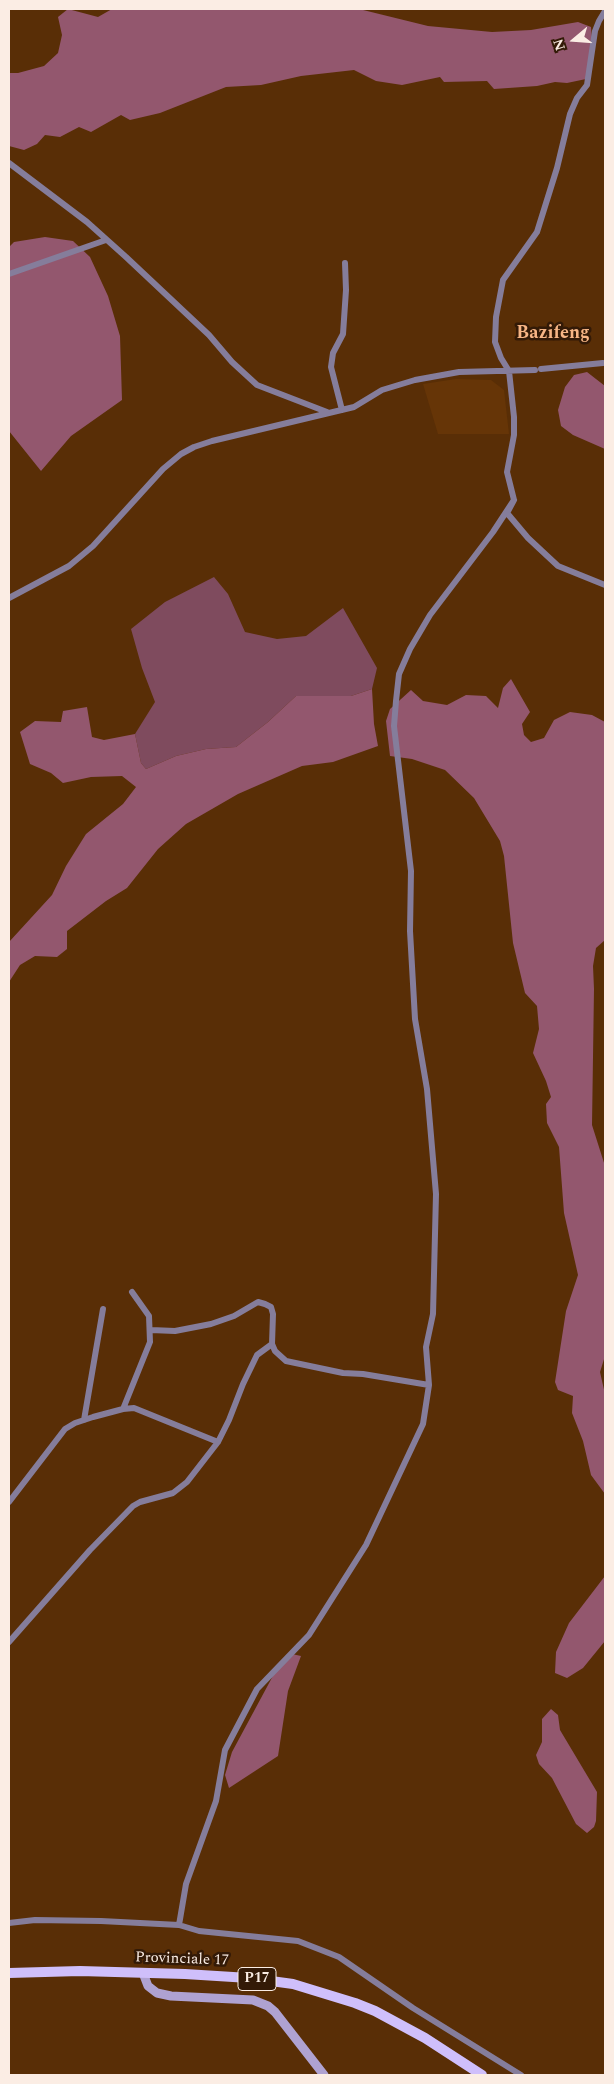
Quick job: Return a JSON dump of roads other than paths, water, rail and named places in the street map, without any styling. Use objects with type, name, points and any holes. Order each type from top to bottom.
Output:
[{"type":"main road","name":"Provinciale 17","points":[[9,1973],[80,1971],[249,1978],[313,1989],[375,2011],[425,2038],[482,2075]]},
{"type":"street","points":[[605,11],[596,31],[587,84],[577,98],[570,114],[557,168],[537,232],[508,271],[501,287],[496,317],[496,342],[501,358],[509,371],[514,435],[507,472],[514,500],[506,513],[549,560],[568,571],[605,585]]},
{"type":"street","points":[[9,163],[87,222],[208,335],[232,362],[257,385],[328,412]]},
{"type":"street","points":[[9,274],[106,240]]},
{"type":"street","points":[[342,410],[331,367],[333,353],[343,334],[346,290],[345,263]]},
{"type":"street","points":[[9,598],[69,566],[93,546],[163,469],[182,454],[212,441],[354,407],[382,390],[415,380],[459,372],[509,371],[603,363]]},
{"type":"street","points":[[179,1925],[186,1884],[216,1801],[225,1750],[257,1689],[309,1636],[366,1545],[423,1424],[429,1385],[426,1347],[433,1314],[436,1194],[427,1089],[415,1019],[410,931],[411,871],[394,726],[396,701],[399,674],[430,615],[493,532],[514,500]]},
{"type":"street","points":[[123,1409],[150,1342],[151,1330],[149,1316],[132,1292]]},
{"type":"street","points":[[151,1330],[175,1331],[211,1324],[234,1316],[258,1302],[271,1307],[273,1314],[272,1344],[275,1351],[286,1361],[343,1373],[363,1374],[429,1385]]},
{"type":"street","points":[[84,1420],[103,1309]]},
{"type":"street","points":[[9,1642],[90,1550],[133,1506],[140,1502],[174,1493],[187,1482],[218,1442],[257,1355],[272,1344]]},
{"type":"street","points":[[9,1502],[65,1429],[84,1420],[123,1409],[134,1408],[218,1442]]},
{"type":"street","points":[[9,1923],[35,1920],[179,1925],[199,1931],[298,1941],[339,1957],[406,2004],[521,2075]]},
{"type":"street","points":[[143,1973],[148,1986],[157,1993],[171,1996],[253,2000],[268,2006],[275,2012],[324,2075]]},
{"type":"district","name":"Bazifeng","points":[[553,334]]}]
